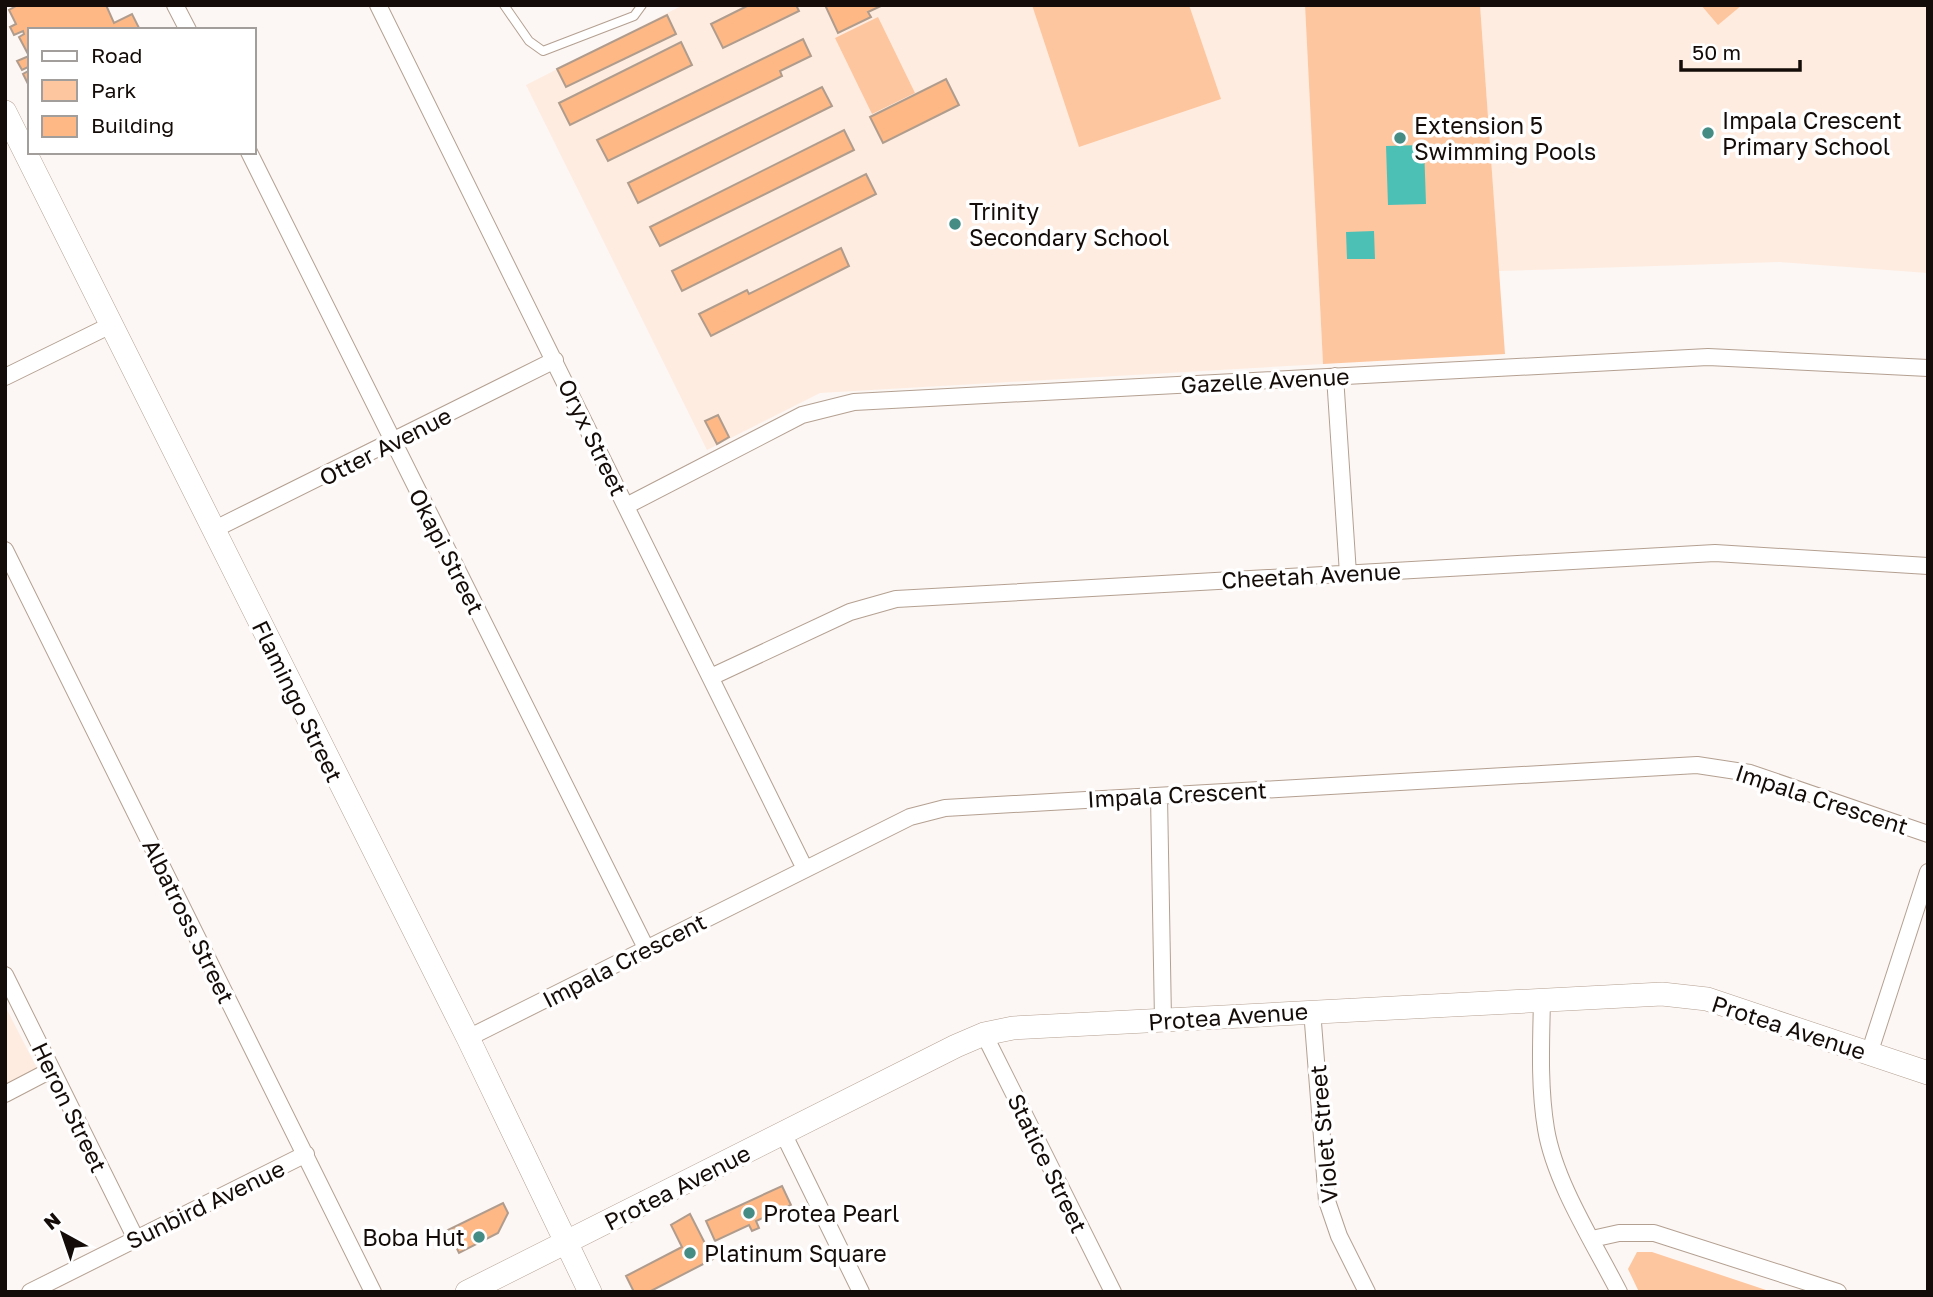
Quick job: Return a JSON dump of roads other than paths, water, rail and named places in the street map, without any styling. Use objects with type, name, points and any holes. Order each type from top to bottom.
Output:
[{"type":"street","points":[[175,5],[187,28]]},
{"type":"street","name":"Oryx Street","points":[[378,5],[805,869]]},
{"type":"street","name":"Flamingo Street","points":[[5,112],[468,1038],[590,1292]]},
{"type":"street","name":"Okapi Street","points":[[250,154],[646,948]]},
{"type":"street","points":[[5,377],[111,325]]},
{"type":"street","name":"Gazelle Avenue","points":[[626,506],[802,415],[854,402],[1708,356],[1928,368]]},
{"type":"street","name":"Otter Avenue","points":[[213,530],[555,360]]},
{"type":"street","points":[[1335,376],[1348,574]]},
{"type":"street","name":"Albatross Street","points":[[5,550],[373,1292]]},
{"type":"street","name":"Cheetah Avenue","points":[[711,677],[850,612],[896,599],[1715,553],[1928,566]]},
{"type":"street","name":"Impala Crescent","points":[[468,1038],[910,817],[928,811],[1028,802],[1697,765],[1750,774],[1928,834]]},
{"type":"street","points":[[1158,796],[1163,1020]]},
{"type":"street","points":[[1868,1054],[1928,872]]},
{"type":"street","name":"Heron Street","points":[[5,975],[136,1239]]},
{"type":"street","name":"Protea Avenue","points":[[467,1292],[984,1034],[1013,1028],[1640,994],[1693,996],[1928,1073]]},
{"type":"street","points":[[1542,1000],[1541,1056],[1546,1129],[1560,1174],[1619,1292]]},
{"type":"street","name":"Violet Street","points":[[1311,1010],[1327,1201],[1339,1236],[1367,1292]]},
{"type":"street","name":"Statice Street","points":[[984,1034],[1113,1292]]},
{"type":"street","points":[[5,1094],[51,1070]]},
{"type":"street","points":[[783,1133],[861,1292]]},
{"type":"street","name":"Sunbird Avenue","points":[[30,1292],[306,1154]]},
{"type":"street","points":[[1592,1239],[1619,1233],[1654,1233],[1838,1292]]},
{"type":"lane","points":[[504,5],[529,41],[543,51],[634,16],[642,5]]},
{"type":"water","points":[[1424,145],[1426,204],[1388,205],[1386,146]]},
{"type":"water","points":[[1374,231],[1375,259],[1347,259],[1346,232]]},
{"type":"place","name":"Impala Crescent Primary School","points":[[1708,133]]},
{"type":"place","name":"Extension 5 Swimming Pools","points":[[1400,138]]},
{"type":"place","name":"Trinity Secondary School","points":[[955,224]]},
{"type":"place","name":"Protea Pearl","points":[[749,1213]]},
{"type":"place","name":"Boba Hut","points":[[479,1237]]},
{"type":"place","name":"Platinum Square","points":[[690,1253]]}]
